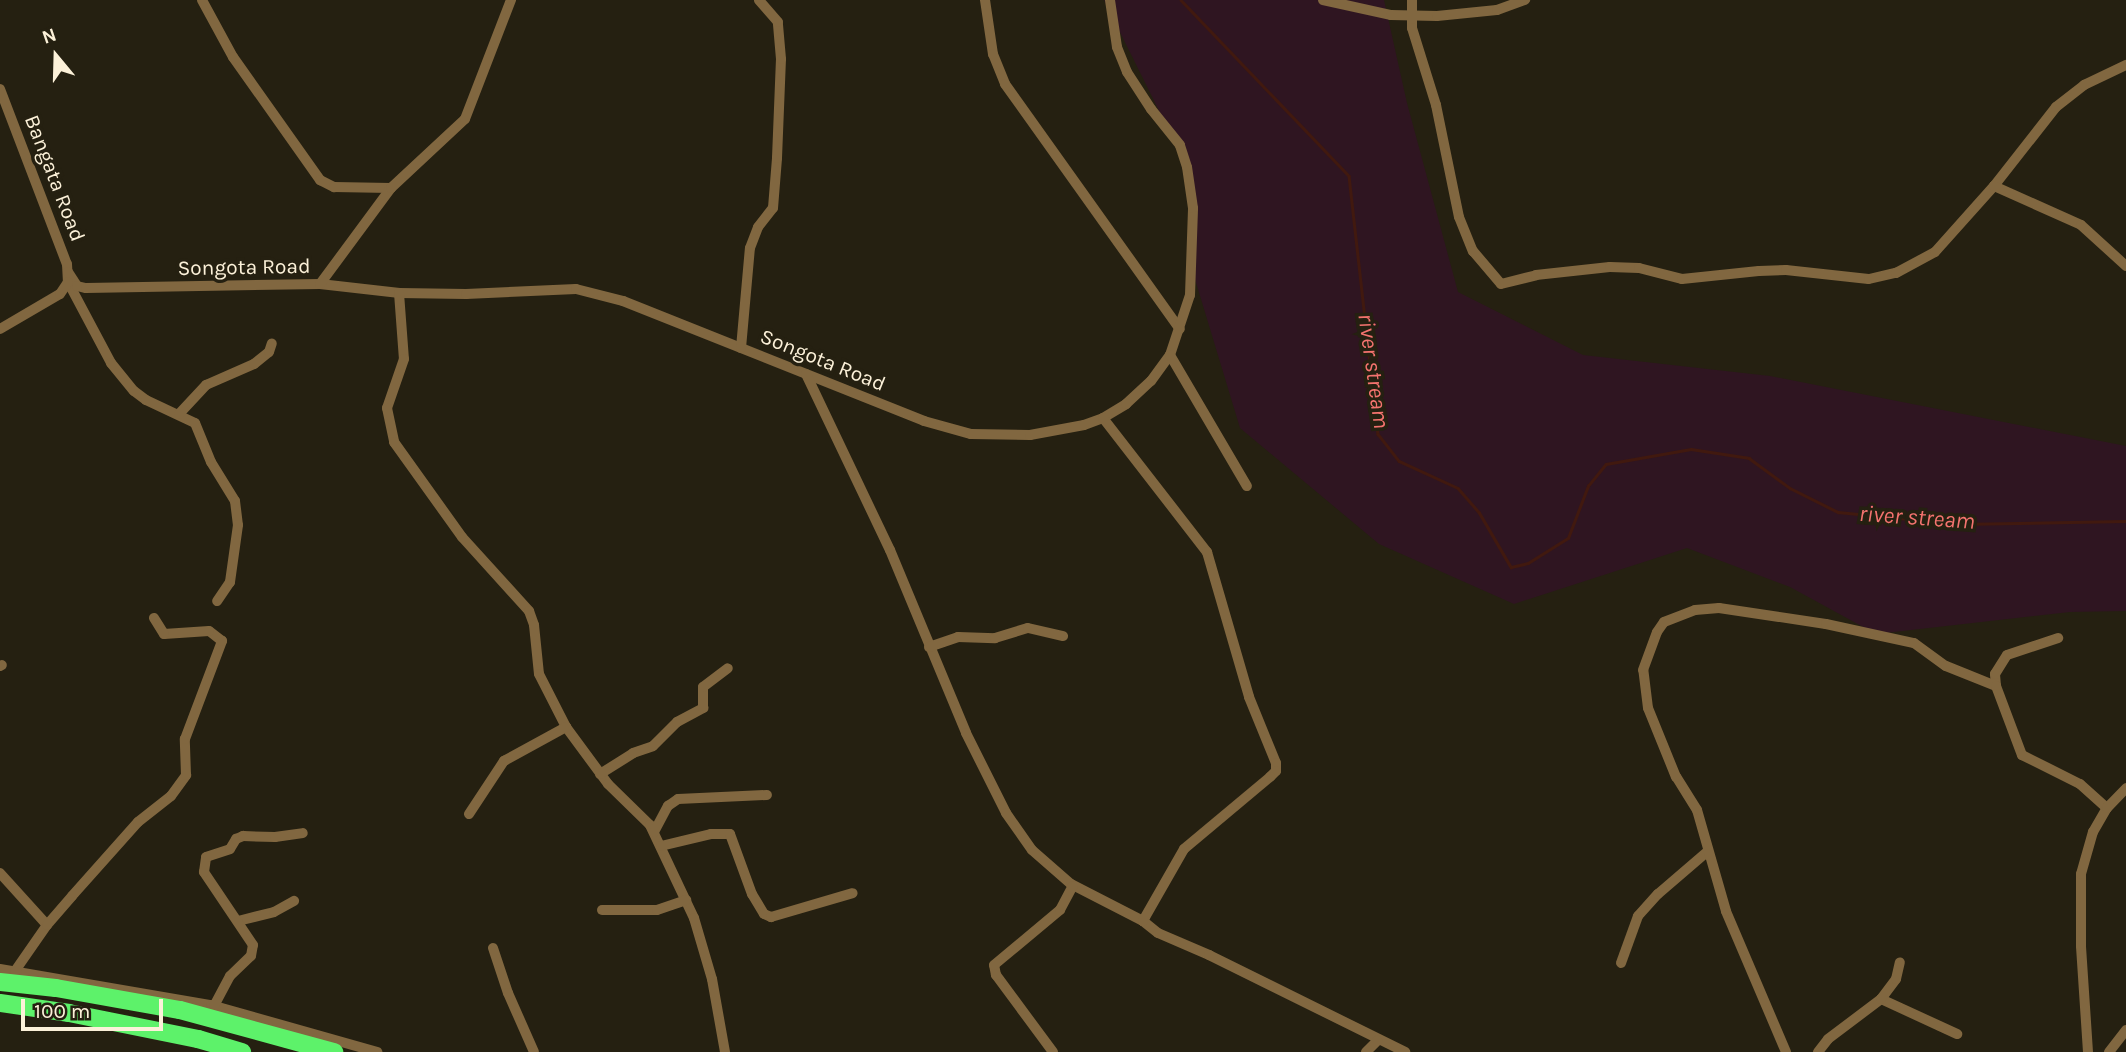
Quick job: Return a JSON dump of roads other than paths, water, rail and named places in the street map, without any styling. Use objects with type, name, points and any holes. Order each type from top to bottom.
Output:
[{"type":"highway","points":[[7,976],[180,1010],[334,1052]]},
{"type":"highway","points":[[0,1003],[82,1016],[242,1052]]},
{"type":"street","points":[[202,0],[233,57],[320,180],[334,187],[391,188]]},
{"type":"street","points":[[320,284],[391,188],[464,119],[511,0]]},
{"type":"street","points":[[741,348],[750,248],[758,227],[773,208],[777,158],[781,59],[778,22],[760,0]]},
{"type":"street","points":[[985,0],[993,54],[1005,84],[1180,329]]},
{"type":"street","name":"Songota Road","points":[[68,277],[77,286],[86,288],[320,284],[400,293],[466,294],[576,289],[623,301],[924,421],[971,434],[1030,435],[1103,418],[1151,381],[1170,355],[1190,295],[1193,208],[1187,167],[1180,145],[1127,72],[1117,47],[1109,12],[1110,0]]},
{"type":"street","points":[[1323,0],[1368,11],[1437,16],[1496,9],[1525,0]]},
{"type":"street","points":[[1412,0],[1412,28],[1436,105],[1459,217],[1473,251],[1501,284],[1535,275],[1610,267],[1639,268],[1682,279],[1786,270],[1869,279],[1908,268],[1935,252],[1994,186],[2042,121],[2062,101],[2084,85],[2126,65]]},
{"type":"street","name":"Bangata Road","points":[[2,95],[68,277],[120,376],[146,400],[179,414]]},
{"type":"street","points":[[1994,186],[2081,225],[2126,266]]},
{"type":"street","points":[[0,329],[60,294],[68,277]]},
{"type":"street","points":[[400,293],[404,359],[387,408],[394,442],[462,537],[529,611],[534,625],[539,674],[566,727],[600,774],[654,832],[686,900],[706,955],[725,1052]]},
{"type":"street","points":[[217,601],[230,582],[237,511],[232,493],[206,453],[199,429],[179,414],[206,385],[254,364],[269,352],[272,343]]},
{"type":"street","points":[[1170,355],[1247,486]]},
{"type":"street","points":[[806,374],[890,550],[965,733],[1006,813],[1032,850],[1073,886],[1143,921],[1158,933],[1220,960],[1377,1041],[1405,1052]]},
{"type":"street","points":[[1103,418],[1206,552],[1249,697],[1276,763],[1276,771],[1184,849],[1143,921]]},
{"type":"street","points":[[1786,1052],[1726,911],[1697,810],[1676,777],[1658,738],[1643,683],[1643,670],[1657,632],[1668,619],[1695,610],[1719,608],[1914,643],[1946,666],[1996,686]]},
{"type":"street","points":[[7,976],[47,925],[138,822],[171,796],[186,775],[185,739],[222,641],[209,631],[164,634],[154,618]]},
{"type":"street","points":[[929,647],[958,637],[995,638],[1028,628],[1063,636]]},
{"type":"street","points":[[2058,638],[2004,657],[1995,674],[1996,686],[2022,755],[2080,784],[2106,808]]},
{"type":"street","points":[[600,774],[633,753],[653,746],[677,722],[703,708],[703,687],[728,668]]},
{"type":"street","points":[[470,814],[504,761],[566,727]]},
{"type":"street","points":[[2088,1052],[2081,946],[2081,874],[2085,853],[2106,808],[2126,788]]},
{"type":"street","points":[[654,832],[668,806],[678,799],[768,795]]},
{"type":"street","points":[[214,1006],[221,989],[253,952],[251,942],[204,872],[206,857],[230,849],[236,839],[243,836],[275,837],[303,833]]},
{"type":"street","points":[[661,846],[711,834],[730,834],[752,894],[764,914],[771,917],[853,892]]},
{"type":"street","points":[[1621,963],[1639,916],[1658,894],[1708,851]]},
{"type":"street","points":[[0,873],[47,925]]},
{"type":"street","points":[[1054,1052],[996,975],[994,965],[1060,910],[1073,886]]},
{"type":"street","points":[[602,910],[657,910],[686,900]]},
{"type":"street","points":[[238,921],[274,912],[294,901]]},
{"type":"street","points":[[493,948],[508,993],[534,1052]]},
{"type":"street","points":[[1818,1052],[1828,1039],[1881,999],[1896,979],[1899,962]]},
{"type":"street","points":[[0,970],[7,976],[214,1006],[377,1052]]},
{"type":"street","points":[[1881,999],[1957,1034]]},
{"type":"street","points":[[2109,1052],[2126,1030]]},
{"type":"street","points":[[1366,1052],[1377,1041]]},
{"type":"waterway","name":"river stream","points":[[1181,0],[1349,176],[1378,434],[1399,461],[1458,488],[1479,512],[1511,567],[1528,563],[1568,538],[1588,486],[1606,464],[1691,449],[1749,458],[1790,488],[1838,512],[1958,524],[2126,521]]}]
